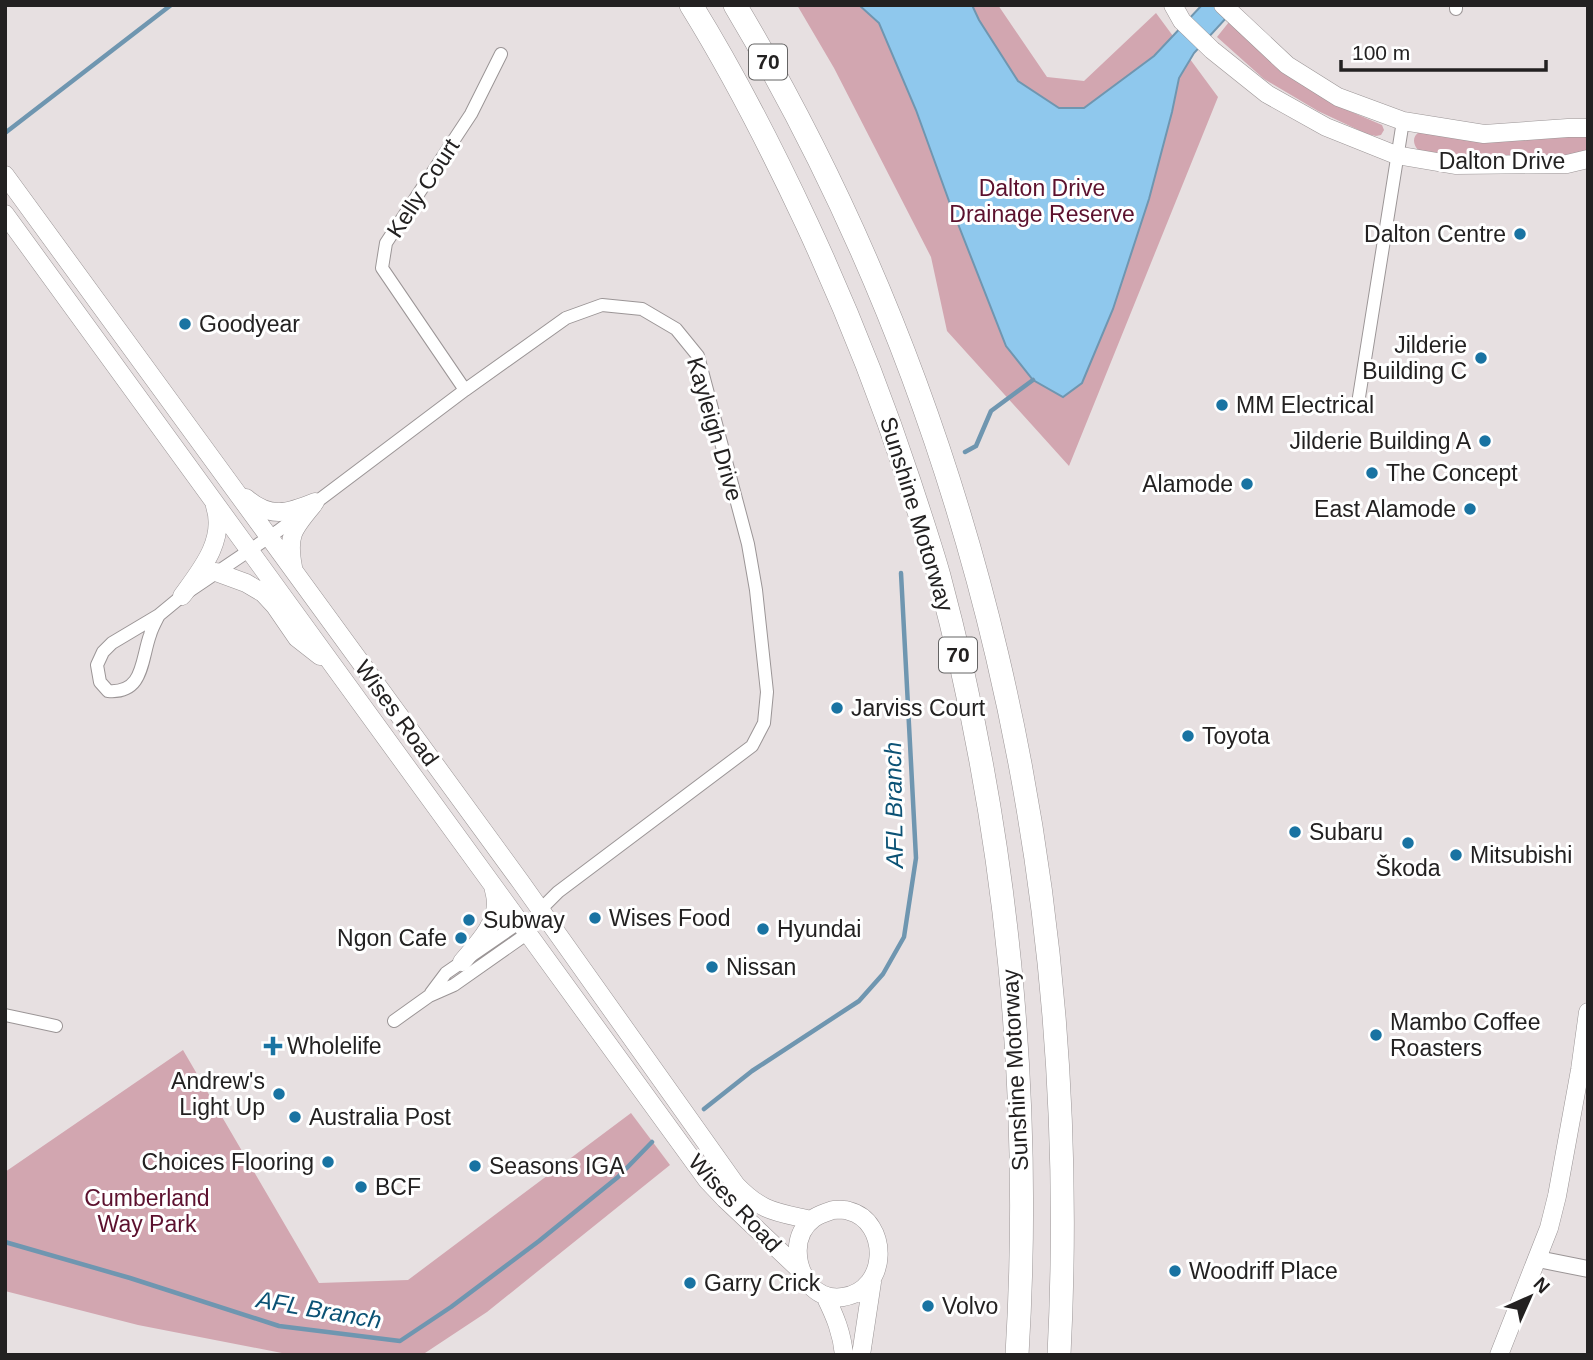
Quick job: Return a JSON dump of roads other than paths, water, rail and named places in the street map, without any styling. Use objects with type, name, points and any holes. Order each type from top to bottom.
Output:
[{"type":"highway","name":"Sunshine Motorway","points":[[691,5],[764,135],[834,280],[900,453],[938,573],[957,649],[989,805],[1003,899],[1015,1020],[1022,1187],[1017,1355]]},
{"type":"highway","name":"Sunshine Motorway","points":[[735,5],[799,119],[855,234],[924,406],[986,607],[1013,724],[1033,838],[1050,962],[1062,1177],[1059,1355]]},
{"type":"highway","points":[[754,5],[793,83],[799,119]]},
{"type":"main road","name":"Dalton Drive","points":[[1223,5],[1287,65],[1338,97],[1403,121],[1484,134],[1588,128]]},
{"type":"main road","name":"Dalton Drive","points":[[1178,13],[1212,50],[1267,94],[1326,127],[1396,155],[1455,165],[1567,164],[1588,159]]},
{"type":"main road","name":"Wises Road","points":[[5,175],[540,910],[736,1185],[760,1206],[811,1220]]},
{"type":"main road","name":"Wises Road","points":[[5,214],[707,1180],[801,1271]]},
{"type":"main road","points":[[232,487],[270,512],[294,510],[315,502]]},
{"type":"main road","points":[[182,596],[210,554],[219,532],[219,517],[213,499]]},
{"type":"main road","points":[[294,571],[289,549],[293,531],[315,502]]},
{"type":"main road","points":[[216,572],[246,583],[263,593],[298,638],[339,672]]},
{"type":"main road","points":[[462,962],[494,916],[496,902],[492,884]]},
{"type":"main road","name":"Kayleigh Drive","points":[[524,927],[540,910]]},
{"type":"main road","points":[[1499,1355],[1549,1228],[1584,1070],[1588,1012]]},
{"type":"main road","points":[[861,1355],[872,1282],[878,1267],[879,1252],[871,1227],[861,1216],[848,1210],[834,1210],[811,1220],[801,1234],[797,1259],[801,1271],[814,1289],[825,1296],[839,1298],[855,1295],[872,1282]]},
{"type":"main road","points":[[825,1296],[836,1318],[844,1355]]},
{"type":"street","name":"Kelly Court","points":[[466,390],[382,268],[386,243],[471,114],[501,54]]},
{"type":"street","points":[[1359,397],[1403,121]]},
{"type":"street","name":"Kayleigh Drive","points":[[159,615],[149,635],[138,677],[128,688],[119,692],[108,691],[100,682],[97,666],[103,652],[112,643],[159,615],[182,596],[251,550],[566,318],[602,305],[642,309],[676,329],[698,356],[748,544],[767,692],[765,723],[752,746],[558,892],[540,910]]},
{"type":"street","points":[[429,996],[446,973],[524,927]]},
{"type":"street","points":[[394,1021],[429,996],[454,985],[524,927]]},
{"type":"street","points":[[5,1015],[55,1026]]},
{"type":"street","points":[[1538,1259],[1588,1269]]},
{"type":"water","name":"Dalton Drive Drainage Reserve","points":[[859,5],[972,5],[1018,81],[1059,108],[1084,108],[1154,56],[1202,5],[1238,5],[1194,53],[1179,78],[1149,199],[1113,309],[1082,383],[1063,397],[1033,380],[1006,346],[916,110],[879,23]]},
{"type":"waterway","points":[[5,133],[171,5]]},
{"type":"waterway","name":"AFL Branch","points":[[965,452],[976,446],[991,411],[1033,380]]},
{"type":"waterway","name":"AFL Branch","points":[[704,1109],[752,1071],[859,1001],[883,974],[904,937],[916,858],[901,573]]},
{"type":"waterway","name":"AFL Branch","points":[[5,1242],[130,1278],[279,1326],[400,1341],[451,1307],[539,1241],[618,1177],[652,1142]]},
{"type":"place","name":"Dalton Centre","points":[[1520,234]]},
{"type":"place","name":"Goodyear","points":[[185,324]]},
{"type":"place","name":"Jilderie Building C","points":[[1481,358]]},
{"type":"place","name":"MM Electrical","points":[[1222,405]]},
{"type":"place","name":"Jilderie Building A","points":[[1485,441]]},
{"type":"place","name":"The Concept","points":[[1372,473]]},
{"type":"place","name":"Alamode","points":[[1247,484]]},
{"type":"place","name":"East Alamode","points":[[1470,509]]},
{"type":"place","name":"Jarviss Court","points":[[837,708]]},
{"type":"place","name":"Toyota","points":[[1188,736]]},
{"type":"place","name":"Subaru","points":[[1295,832]]},
{"type":"place","name":"Škoda","points":[[1408,843]]},
{"type":"place","name":"Mitsubishi","points":[[1456,855]]},
{"type":"place","name":"Wises Food","points":[[595,918]]},
{"type":"place","name":"Subway","points":[[469,920]]},
{"type":"place","name":"Hyundai","points":[[763,929]]},
{"type":"place","name":"Ngon Cafe","points":[[461,938]]},
{"type":"place","name":"Nissan","points":[[712,967]]},
{"type":"place","name":"Mambo Coffee Roasters","points":[[1376,1035]]},
{"type":"place","name":"Wholelife","points":[[273,1046]]},
{"type":"place","name":"Andrew's Light Up","points":[[279,1094]]},
{"type":"place","name":"Australia Post","points":[[295,1117]]},
{"type":"place","name":"Choices Flooring","points":[[328,1162]]},
{"type":"place","name":"Seasons IGA","points":[[475,1166]]},
{"type":"place","name":"BCF","points":[[361,1187]]},
{"type":"place","name":"Woodriff Place","points":[[1175,1271]]},
{"type":"place","name":"Garry Crick","points":[[690,1283]]},
{"type":"place","name":"Volvo","points":[[928,1306]]},
{"type":"park label","name":"Cumberland Way Park","points":[[147,1211]]}]
